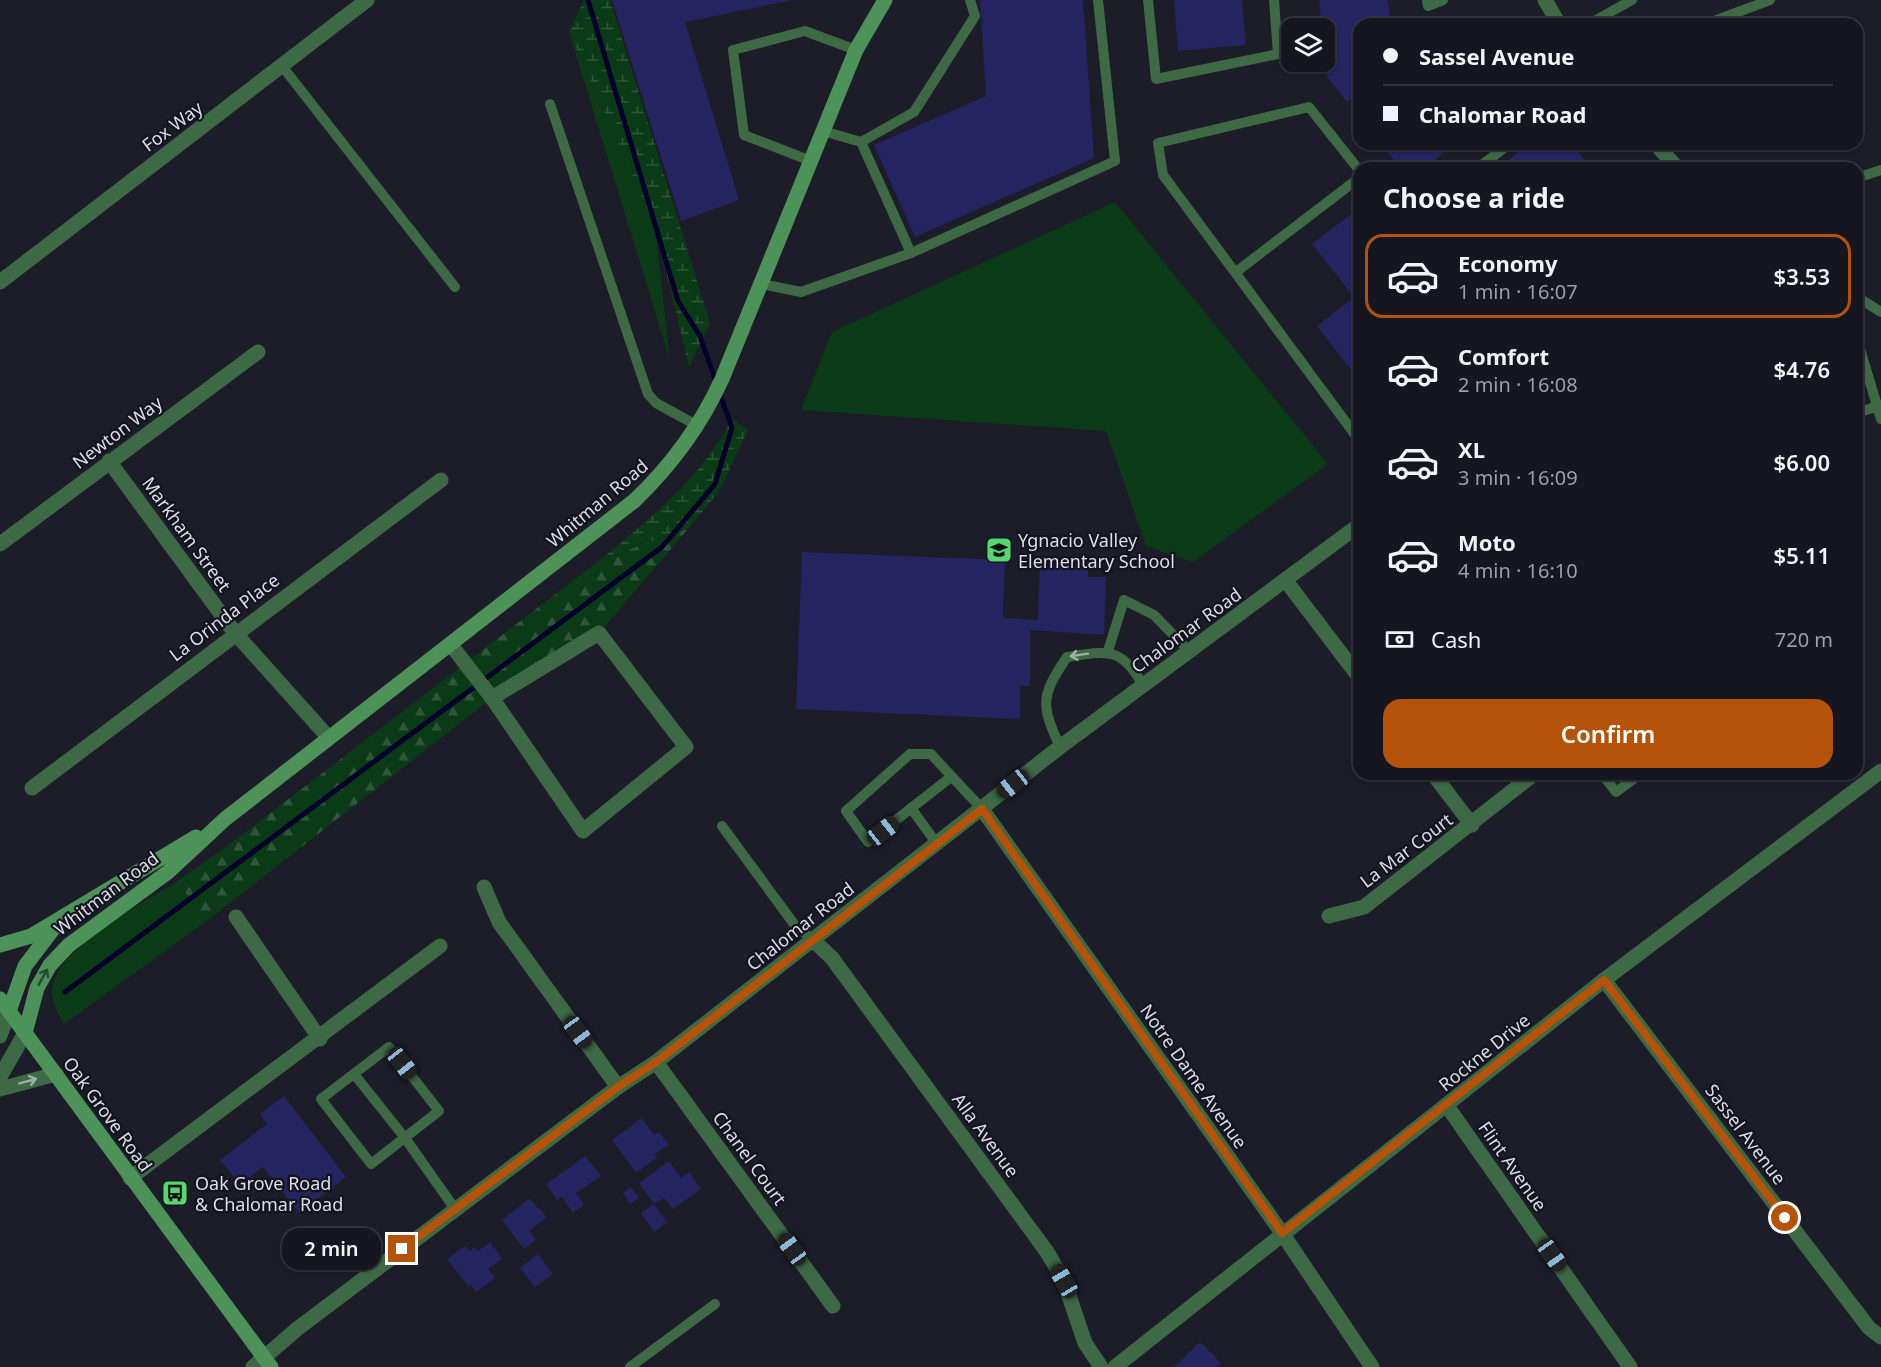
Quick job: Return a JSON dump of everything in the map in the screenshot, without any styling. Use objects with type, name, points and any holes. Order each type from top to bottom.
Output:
[{"type":"street","name":"Fox Way","points":[[0,282],[367,0]]},
{"type":"street","name":"Whitman Road","points":[[0,1077],[25,1033],[37,988],[50,965],[69,945],[168,872],[225,819],[634,501],[668,467],[698,426],[712,401],[856,50],[885,0]]},
{"type":"street","points":[[1545,0],[1556,18]]},
{"type":"street","points":[[1661,150],[1672,162]]},
{"type":"street","name":"Newton Way","points":[[0,544],[258,352]]},
{"type":"street","name":"Markham Street","points":[[109,462],[235,633],[329,738]]},
{"type":"street","name":"La Orinda Place","points":[[32,788],[441,480]]},
{"type":"street","name":"Chalomar Road","points":[[263,1364],[297,1329],[618,1087],[656,1062],[1060,747],[1353,530]]},
{"type":"street","points":[[1286,581],[1353,669]]},
{"type":"street","points":[[451,645],[492,698],[584,831],[686,747],[599,633],[492,698]]},
{"type":"street","name":"Rockne Drive","points":[[1115,1367],[1282,1233],[1448,1106],[1604,980],[1881,771]]},
{"type":"street","points":[[1438,780],[1472,825]]},
{"type":"street","name":"La Mar Court","points":[[1329,916],[1364,907],[1472,825],[1527,780]]},
{"type":"street","name":"Notre Dame Avenue","points":[[982,809],[1282,1233],[1372,1367]]},
{"type":"street","name":"Whitman Road","points":[[0,945],[31,936],[60,920],[225,819]]},
{"type":"street","points":[[484,887],[499,922],[618,1087]]},
{"type":"street","points":[[236,917],[320,1039]]},
{"type":"street","name":"Whitman Road","points":[[0,1036],[5,1005],[28,961],[60,920]]},
{"type":"street","name":"Alla Avenue","points":[[814,940],[832,958],[1047,1252],[1064,1281],[1085,1343],[1101,1367]]},
{"type":"street","points":[[130,1178],[320,1039],[440,946]]},
{"type":"street","name":"Sassel Avenue","points":[[1604,980],[1869,1328],[1881,1337]]},
{"type":"street","name":"Oak Grove Road","points":[[5,1005],[263,1364]]},
{"type":"street","name":"Chanel Court","points":[[656,1062],[834,1306]]},
{"type":"street","points":[[0,1089],[56,1074]]},
{"type":"street","name":"Flint Avenue","points":[[1448,1106],[1630,1367]]},
{"type":"lane","points":[[823,131],[861,141],[914,112],[975,16],[970,0]]},
{"type":"lane","points":[[761,284],[801,292],[911,253],[1115,161],[1098,0]]},
{"type":"lane","points":[[1148,0],[1156,80],[1278,54],[1274,0]]},
{"type":"lane","points":[[1427,0],[1428,6],[1443,0]]},
{"type":"lane","points":[[1600,18],[1632,0]]},
{"type":"lane","points":[[1722,18],[1770,0]]},
{"type":"lane","points":[[811,161],[744,135],[733,50],[805,31],[856,50]]},
{"type":"lane","points":[[282,66],[455,287]]},
{"type":"lane","points":[[550,104],[648,394],[656,403],[698,426]]},
{"type":"lane","points":[[1353,162],[1309,107],[1158,143],[1163,175],[1353,432]]},
{"type":"lane","points":[[861,141],[911,253]]},
{"type":"lane","points":[[1486,162],[1501,150]]},
{"type":"lane","points":[[1863,176],[1881,170]]},
{"type":"lane","points":[[1236,272],[1353,183]]},
{"type":"lane","points":[[1863,301],[1881,312]]},
{"type":"lane","points":[[1863,357],[1881,418]]},
{"type":"lane","points":[[1863,411],[1879,406]]},
{"type":"lane","points":[[1108,651],[1124,600],[1154,615],[1189,651]]},
{"type":"lane","points":[[1060,747],[1045,713],[1050,682],[1067,657],[1108,651],[1133,666],[1143,685]]},
{"type":"lane","points":[[951,777],[868,842],[846,811],[910,754],[931,754],[982,809]]},
{"type":"lane","points":[[1607,780],[1616,792],[1632,780]]},
{"type":"lane","points":[[911,808],[937,844]]},
{"type":"lane","points":[[722,826],[795,924],[814,940]]},
{"type":"lane","points":[[389,1047],[439,1111],[405,1138],[371,1164],[321,1099],[389,1047]]},
{"type":"lane","points":[[354,1074],[405,1138],[455,1209]]},
{"type":"lane","points":[[630,1367],[715,1304]]},
{"type":"green space","points":[[584,0],[610,0],[710,323],[689,367],[655,226],[569,32]]},
{"type":"green space","points":[[569,32],[655,226],[670,360]]},
{"type":"green space","points":[[1115,202],[1328,464],[1193,562],[1146,546],[1106,431],[801,410],[832,332]]},
{"type":"green space","points":[[732,419],[748,430],[720,490],[689,528],[600,560],[674,496],[705,460]]},
{"type":"green space","points":[[689,528],[599,633],[492,698],[208,920],[176,882],[226,847],[600,560]]},
{"type":"green space","points":[[176,882],[208,920],[64,1024],[52,994],[55,977],[66,961],[101,929]]},
{"type":"building","points":[[612,0],[793,0],[685,22],[739,200],[681,221]]},
{"type":"building","points":[[980,0],[1083,0],[1094,158],[915,237],[874,145],[986,96]]},
{"type":"building","points":[[1174,0],[1242,0],[1246,45],[1178,51]]},
{"type":"building","points":[[1319,0],[1388,0],[1390,18],[1353,18],[1353,98],[1347,102],[1326,72],[1335,72],[1335,18],[1321,18]]},
{"type":"building","points":[[1386,150],[1447,150],[1432,162],[1395,162]]},
{"type":"building","points":[[1521,150],[1577,150],[1586,162],[1506,162]]},
{"type":"building","points":[[1353,213],[1353,296],[1312,244]]},
{"type":"building","points":[[1353,298],[1353,372],[1317,326]]},
{"type":"building","points":[[802,552],[1005,560],[1003,618],[1038,620],[1040,558],[1088,558],[1088,577],[1106,577],[1104,635],[1030,630],[1030,686],[1020,686],[1020,719],[796,709]]},
{"type":"building","points":[[284,1096],[346,1177],[299,1213],[263,1167],[240,1185],[220,1160],[267,1124],[260,1114]]},
{"type":"building","points":[[642,1118],[654,1135],[659,1132],[669,1145],[655,1154],[657,1158],[636,1173],[612,1140]]},
{"type":"building","points":[[585,1156],[601,1176],[576,1193],[584,1205],[573,1213],[562,1197],[557,1200],[546,1184]]},
{"type":"building","points":[[669,1161],[681,1178],[689,1172],[701,1189],[673,1209],[664,1198],[654,1204],[639,1183]]},
{"type":"building","points":[[631,1187],[639,1198],[630,1204],[623,1193]]},
{"type":"building","points":[[529,1199],[547,1217],[529,1231],[536,1240],[524,1249],[502,1220]]},
{"type":"building","points":[[654,1204],[667,1222],[654,1232],[641,1213]]},
{"type":"building","points":[[490,1242],[502,1259],[488,1269],[495,1278],[476,1292],[471,1285],[469,1287],[447,1259],[465,1246],[470,1251],[474,1247],[478,1251]]},
{"type":"building","points":[[538,1254],[553,1274],[535,1287],[520,1268]]},
{"type":"building","points":[[1200,1342],[1221,1363],[1216,1367],[1174,1367]]},
{"type":"waterway","points":[[588,0],[678,301],[700,336],[716,382]]},
{"type":"waterway","points":[[65,992],[662,547],[715,484],[732,428],[720,394]]},
{"type":"place","name":"Ygnacio Valley Elementary School","points":[[999,550]]},
{"type":"place","name":"Oak Grove Road & Chalomar Road","points":[[175,1193]]},
{"type":"route","points":[[402,1249],[618,1087],[656,1062],[982,809],[1282,1233],[1448,1106],[1604,980],[1785,1218]]}]
